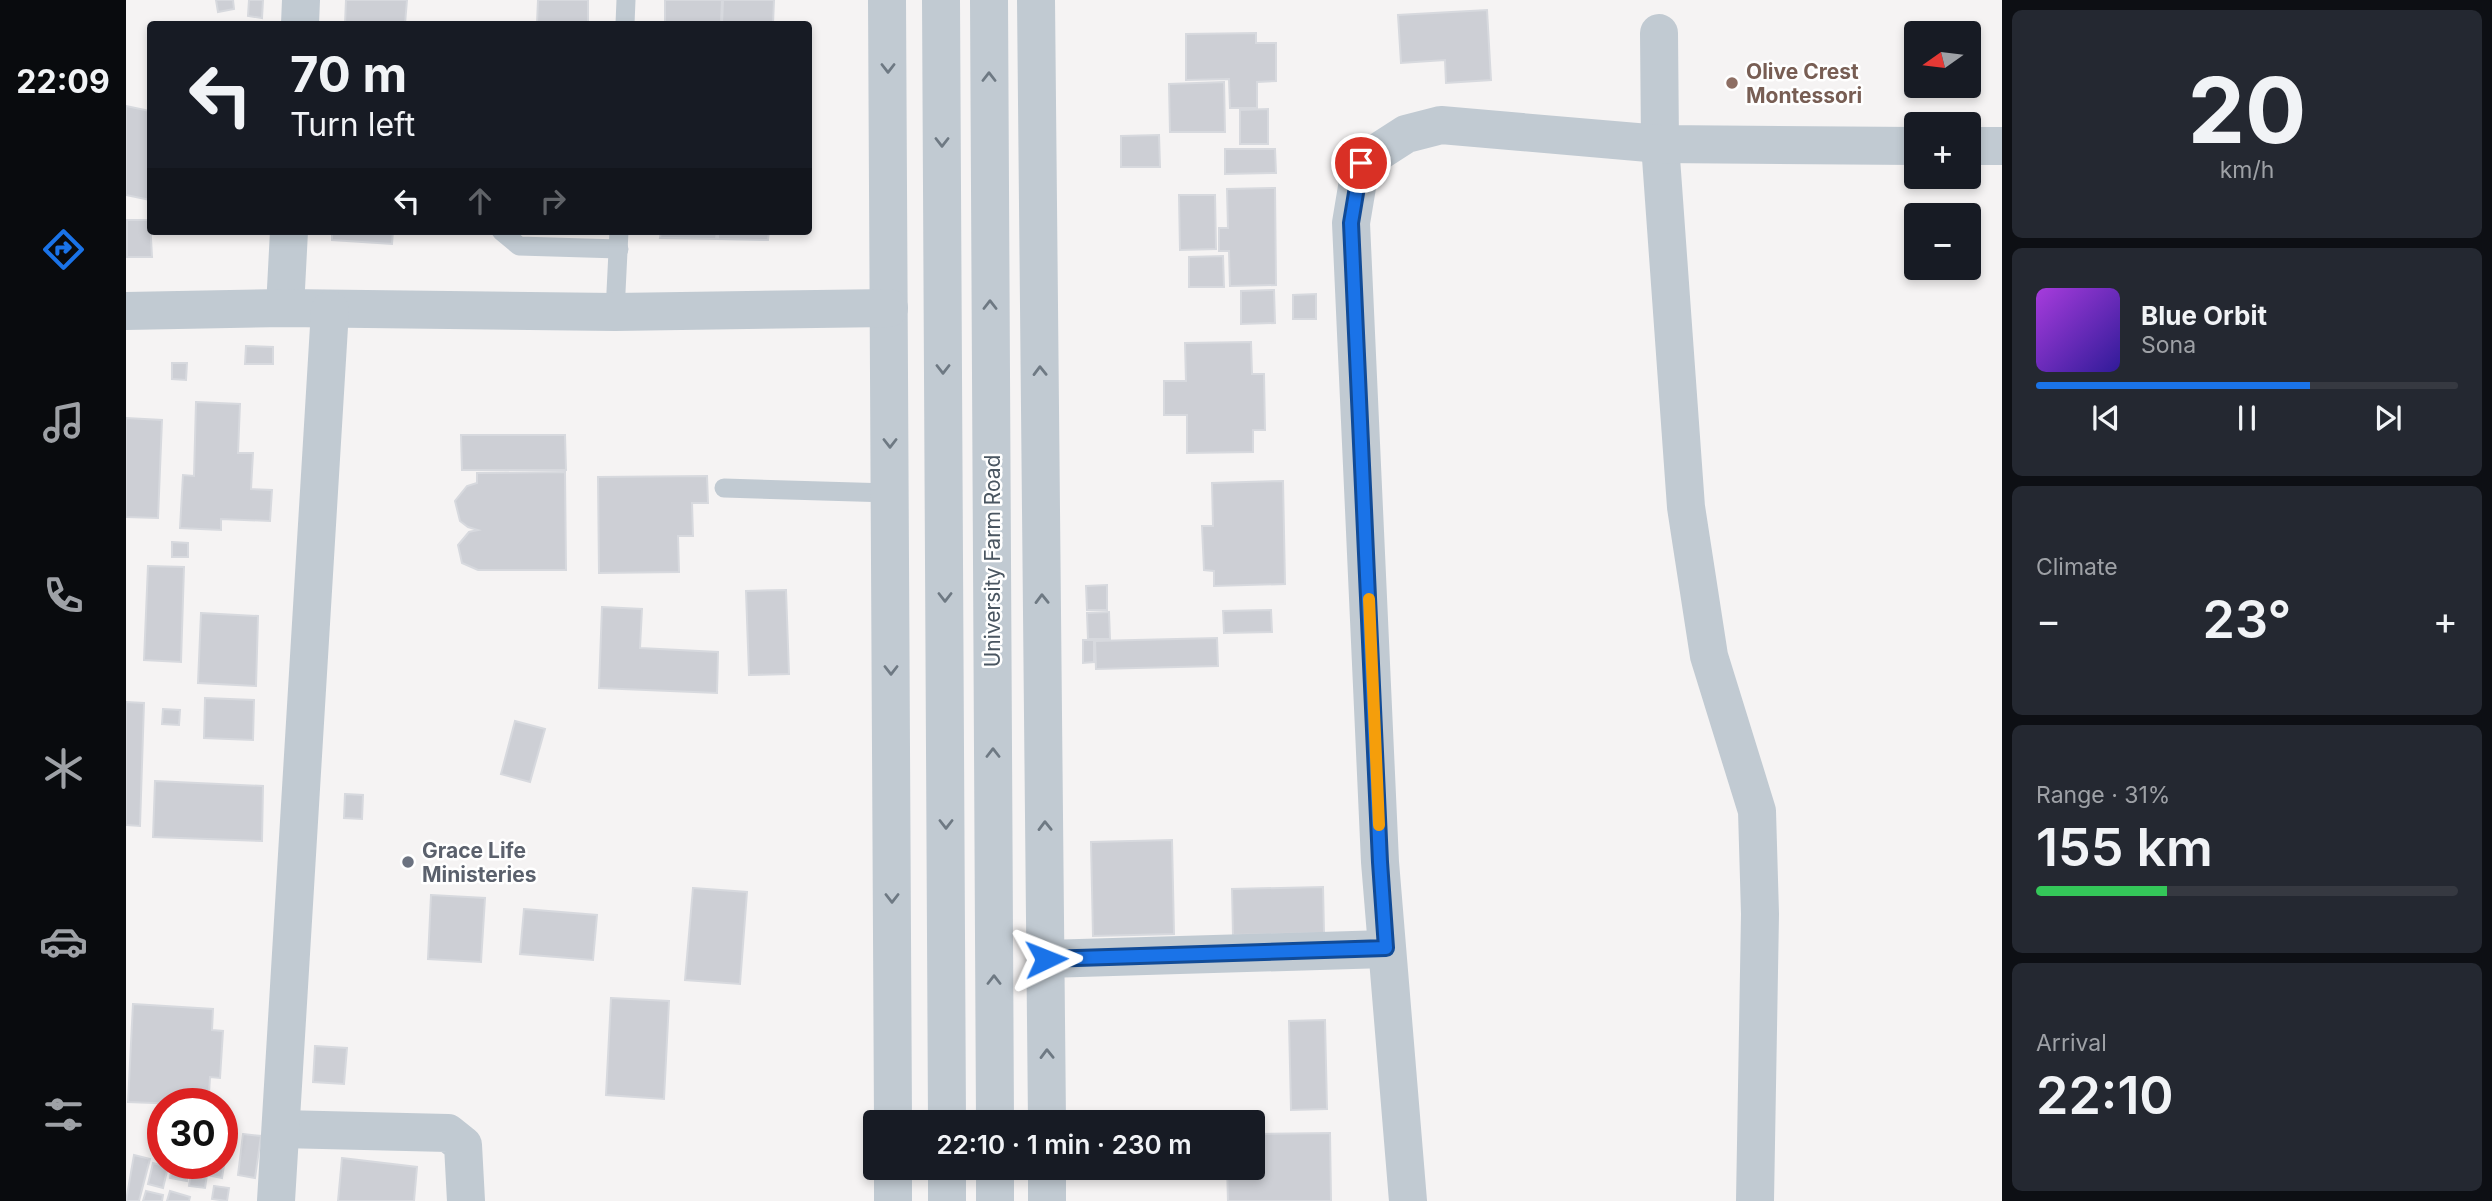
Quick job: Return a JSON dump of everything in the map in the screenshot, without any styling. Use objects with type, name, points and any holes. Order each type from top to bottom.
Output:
[{"type":"street","points":[[300,21],[301,0]]},
{"type":"street","points":[[887,0],[893,1110]]},
{"type":"street","points":[[941,0],[947,1110]]},
{"type":"street","name":"University Farm Road","points":[[989,0],[995,1110]]},
{"type":"street","points":[[1036,0],[1047,1110]]},
{"type":"street","points":[[1659,33],[1660,144],[1686,507],[1709,656],[1757,811],[1760,914],[1755,1201]]},
{"type":"street","points":[[1408,1201],[1380,862],[1351,223],[1361,163],[1406,134],[1441,125],[1660,144],[1904,146]]},
{"type":"street","points":[[1981,146],[2002,146]]},
{"type":"street","points":[[285,308],[289,235]]},
{"type":"street","points":[[126,311],[285,308],[615,312],[889,308]]},
{"type":"street","points":[[276,1201],[330,310]]},
{"type":"street","points":[[1046,959],[1386,948]]},
{"type":"street","points":[[281,1129],[447,1133],[463,1145],[466,1201]]},
{"type":"street","points":[[893,1180],[893,1201]]},
{"type":"street","points":[[947,1180],[947,1201]]},
{"type":"street","points":[[995,1180],[995,1201]]},
{"type":"street","points":[[1047,1180],[1047,1201]]},
{"type":"lane","points":[[625,21],[626,0]]},
{"type":"lane","points":[[506,235],[519,246],[619,240],[615,312]]},
{"type":"lane","points":[[724,488],[890,493]]},
{"type":"building","points":[[216,0],[233,0],[234,9],[218,12]]},
{"type":"building","points":[[249,0],[263,0],[262,18],[248,16]]},
{"type":"building","points":[[346,0],[407,0],[405,21],[345,21]]},
{"type":"building","points":[[538,0],[588,0],[588,21],[537,21]]},
{"type":"building","points":[[665,0],[722,0],[721,21],[665,21]]},
{"type":"building","points":[[723,0],[774,0],[773,21],[722,21]]},
{"type":"building","points":[[1487,10],[1491,80],[1446,83],[1445,60],[1401,63],[1398,15]]},
{"type":"building","points":[[1256,33],[1256,43],[1276,43],[1276,81],[1257,82],[1257,108],[1230,108],[1229,79],[1186,80],[1186,34]]},
{"type":"building","points":[[1224,82],[1225,132],[1170,132],[1169,84]]},
{"type":"building","points":[[126,106],[147,110],[147,199],[126,195]]},
{"type":"building","points":[[1268,109],[1268,144],[1240,144],[1240,110]]},
{"type":"building","points":[[1159,135],[1160,167],[1121,167],[1121,136]]},
{"type":"building","points":[[1225,149],[1275,149],[1276,173],[1225,174]]},
{"type":"building","points":[[1275,188],[1276,285],[1230,286],[1229,251],[1219,251],[1219,228],[1228,228],[1227,189]]},
{"type":"building","points":[[1179,195],[1215,195],[1216,249],[1180,250]]},
{"type":"building","points":[[127,220],[147,220],[152,257],[127,257]]},
{"type":"building","points":[[332,235],[393,235],[392,244],[332,240]]},
{"type":"building","points":[[660,235],[716,235],[716,239],[660,238]]},
{"type":"building","points":[[718,235],[769,235],[768,240],[718,239]]},
{"type":"building","points":[[1223,256],[1224,287],[1189,287],[1189,257]]},
{"type":"building","points":[[1274,290],[1275,323],[1241,324],[1241,291]]},
{"type":"building","points":[[1316,294],[1316,319],[1293,319],[1293,295]]},
{"type":"building","points":[[1251,342],[1252,374],[1264,374],[1265,430],[1253,430],[1253,452],[1187,453],[1187,415],[1164,415],[1164,381],[1186,381],[1185,343]]},
{"type":"building","points":[[246,346],[273,347],[273,364],[245,364]]},
{"type":"building","points":[[172,363],[187,363],[186,380],[172,379]]},
{"type":"building","points":[[196,402],[240,404],[238,453],[253,453],[251,489],[272,490],[270,521],[221,519],[221,530],[180,528],[183,475],[194,476]]},
{"type":"building","points":[[126,418],[162,420],[158,518],[126,517]]},
{"type":"building","points":[[461,435],[565,435],[566,470],[462,470]]},
{"type":"building","points":[[565,472],[566,570],[478,570],[462,563],[458,545],[469,532],[478,530],[460,521],[455,501],[467,486],[477,483],[477,473]]},
{"type":"building","points":[[707,476],[708,503],[692,503],[693,536],[678,536],[679,572],[599,573],[598,477]]},
{"type":"building","points":[[1283,481],[1285,584],[1214,586],[1214,571],[1204,570],[1202,526],[1213,526],[1212,483]]},
{"type":"building","points":[[172,542],[188,543],[188,557],[172,557]]},
{"type":"building","points":[[148,566],[184,567],[181,662],[144,660]]},
{"type":"building","points":[[1107,585],[1107,610],[1087,610],[1086,586]]},
{"type":"building","points":[[786,590],[789,674],[749,675],[746,591]]},
{"type":"building","points":[[602,607],[642,609],[640,648],[718,652],[717,693],[599,688]]},
{"type":"building","points":[[1271,610],[1272,632],[1224,633],[1223,611]]},
{"type":"building","points":[[1109,612],[1110,639],[1088,639],[1087,613]]},
{"type":"building","points":[[201,613],[258,616],[256,686],[198,683]]},
{"type":"building","points":[[1217,638],[1218,666],[1096,669],[1095,641]]},
{"type":"building","points":[[1083,640],[1094,640],[1094,662],[1083,663]]},
{"type":"building","points":[[205,698],[254,700],[253,740],[204,738]]},
{"type":"building","points":[[126,702],[144,703],[140,826],[126,825]]},
{"type":"building","points":[[163,709],[180,710],[179,725],[162,724]]},
{"type":"building","points":[[515,721],[545,729],[530,782],[501,774]]},
{"type":"building","points":[[155,781],[263,786],[262,841],[153,837]]},
{"type":"building","points":[[345,794],[363,795],[362,819],[344,818]]},
{"type":"building","points":[[1172,840],[1174,934],[1093,936],[1091,842]]},
{"type":"building","points":[[1323,887],[1324,933],[1233,935],[1232,889]]},
{"type":"building","points":[[693,888],[747,892],[740,984],[685,980]]},
{"type":"building","points":[[431,895],[485,898],[481,962],[428,959]]},
{"type":"building","points":[[524,909],[597,915],[593,960],[520,954]]},
{"type":"building","points":[[611,998],[669,1001],[664,1099],[606,1095]]},
{"type":"building","points":[[133,1004],[213,1009],[212,1030],[223,1031],[220,1078],[210,1077],[209,1088],[147,1088],[147,1103],[128,1102]]},
{"type":"building","points":[[1325,1020],[1327,1109],[1291,1110],[1289,1021]]},
{"type":"building","points":[[315,1046],[347,1048],[344,1084],[313,1082]]},
{"type":"building","points":[[1330,1133],[1331,1201],[1228,1201],[1227,1180],[1265,1180],[1265,1134]]},
{"type":"building","points":[[243,1134],[261,1136],[255,1178],[238,1175]]},
{"type":"building","points":[[134,1155],[147,1158],[147,1170],[139,1201],[126,1201]]},
{"type":"building","points":[[342,1158],[417,1167],[414,1201],[338,1201]]},
{"type":"building","points":[[149,1179],[165,1179],[163,1188],[148,1184]]},
{"type":"building","points":[[190,1179],[206,1179],[205,1188],[189,1186]]},
{"type":"building","points":[[214,1186],[229,1188],[227,1201],[212,1199]]},
{"type":"building","points":[[146,1191],[163,1195],[162,1201],[143,1201]]},
{"type":"building","points":[[170,1191],[190,1197],[189,1201],[167,1201]]},
{"type":"slow traffic","points":[[1369,599],[1379,825]]},
{"type":"place","name":"Olive Crest Montessori","points":[[1732,83]]},
{"type":"place","name":"Grace Life Ministeries","points":[[408,862]]},
{"type":"route","points":[[1046,959],[1386,948],[1351,223],[1361,163]]}]
